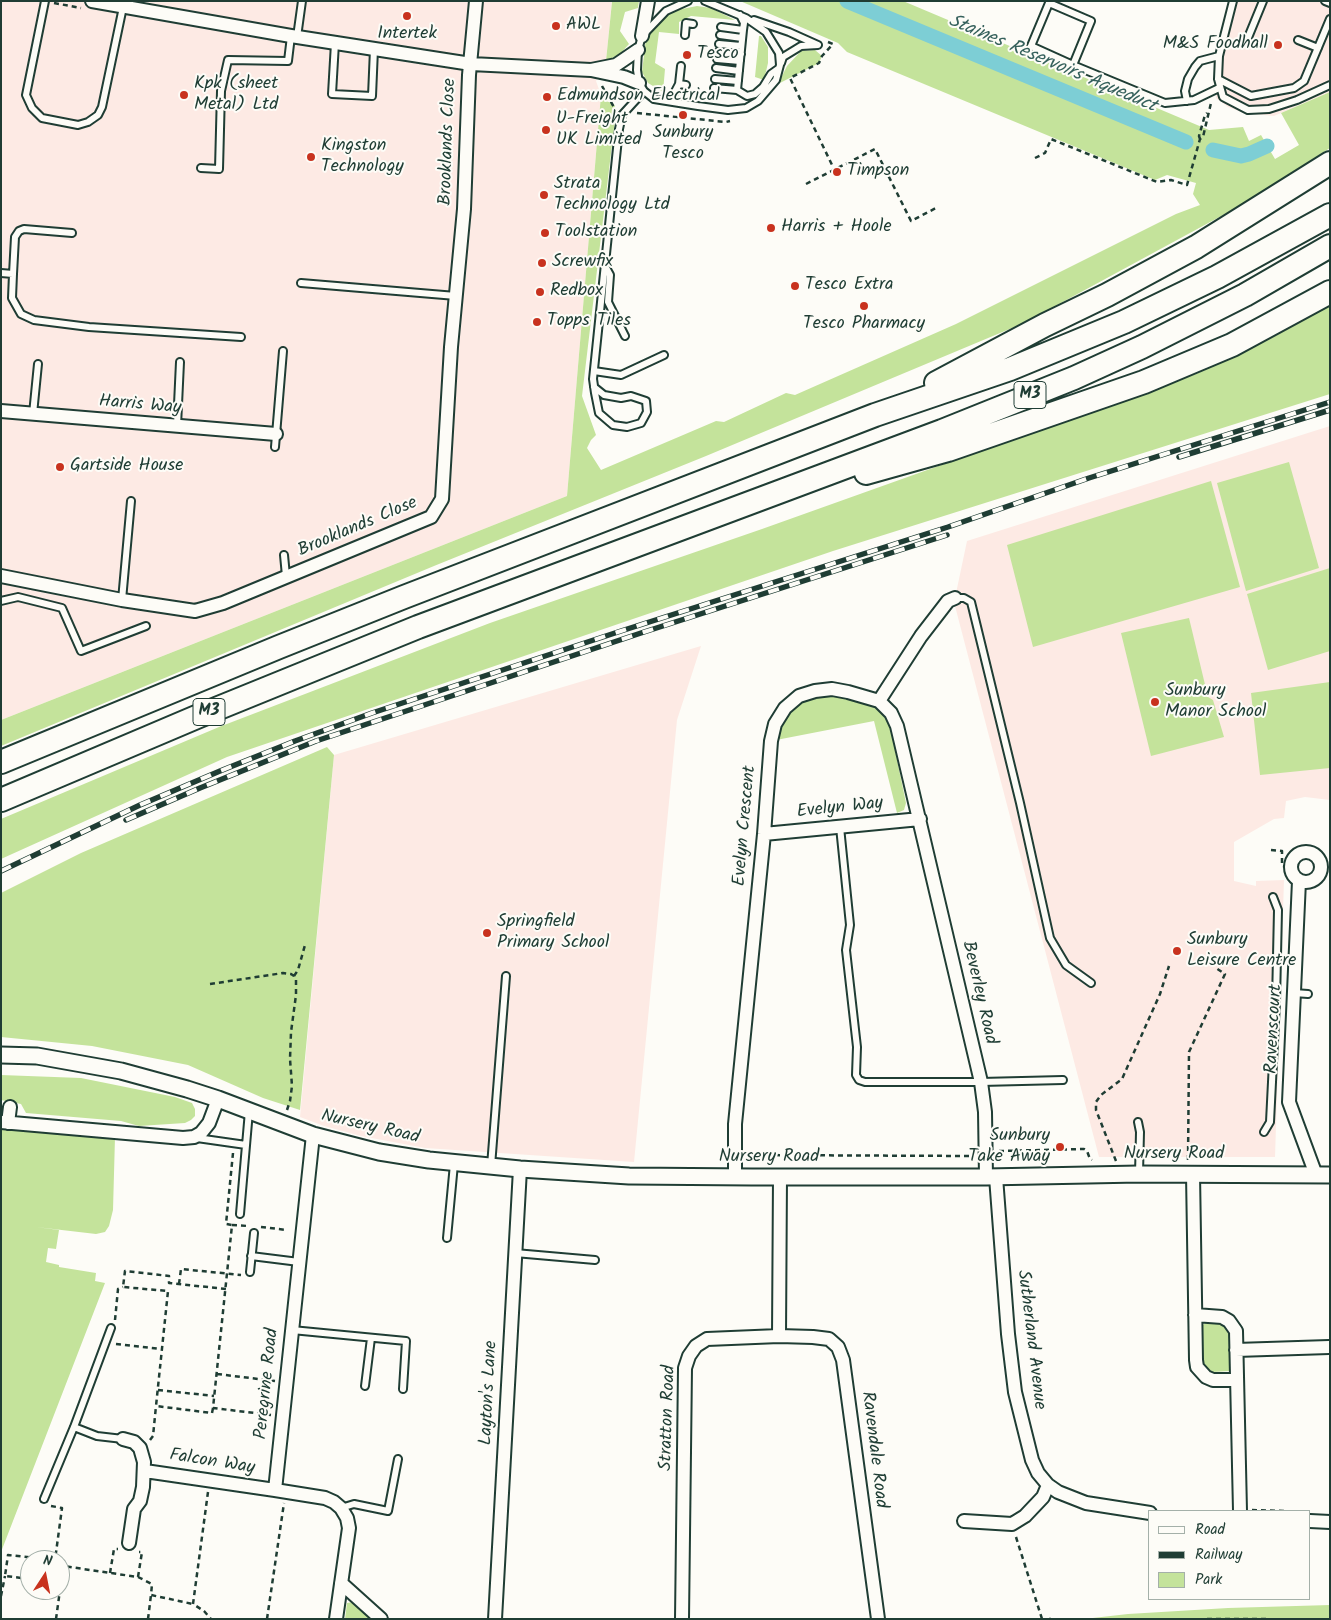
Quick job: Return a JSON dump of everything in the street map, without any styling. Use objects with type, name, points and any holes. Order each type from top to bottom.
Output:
[{"type":"highway","name":"M3","points":[[875,414],[1045,325],[1107,295],[1196,247],[1330,163]]},
{"type":"highway","name":"M3","points":[[1,762],[279,646],[875,414],[1010,369],[1124,322],[1217,277],[1330,215]]},
{"type":"highway","name":"M3","points":[[1,800],[199,716],[418,627],[942,431],[1082,374],[1142,347],[1245,295],[1330,246]]},
{"type":"highway","name":"M3","points":[[716,516],[948,450],[1144,382],[1232,345],[1330,292]]},
{"type":"street","name":"Brooklands Close","points":[[92,1],[123,8],[470,64],[591,70]]},
{"type":"street","name":"Brooklands Close","points":[[1,576],[122,600],[194,611],[223,603],[431,516],[442,499],[450,347],[464,209],[470,64],[476,1]]},
{"type":"street","points":[[642,36],[648,1]]},
{"type":"street","points":[[591,70],[616,65],[638,50]]},
{"type":"street","points":[[591,70],[624,77],[642,87]]},
{"type":"street","name":"Harris Way","points":[[1,411],[276,434]]},
{"type":"street","points":[[920,819],[897,726],[891,713],[879,701],[921,636],[948,601],[955,598]]},
{"type":"street","name":"Evelyn Crescent","points":[[735,1177],[735,1124],[764,834],[771,741],[775,724],[785,708],[799,696],[815,691],[832,689],[879,701]]},
{"type":"street","name":"Evelyn Way","points":[[764,834],[920,819]]},
{"type":"street","name":"Beverley Road","points":[[920,819],[981,1082],[986,1151],[991,1177]]},
{"type":"street","points":[[1305,852],[1315,855],[1320,865],[1318,875],[1310,882],[1299,880],[1295,877],[1291,867],[1295,857],[1305,852]]},
{"type":"street","name":"Ravenscourt","points":[[1299,880],[1289,1102],[1323,1175]]},
{"type":"street","name":"Nursery Road","points":[[1,1055],[37,1056],[82,1063],[149,1079],[218,1099],[313,1135],[379,1152],[520,1169],[629,1176],[991,1177],[1139,1167],[1191,1167],[1323,1175]]},
{"type":"street","points":[[10,1107],[5,1122],[183,1138],[194,1137],[201,1133],[209,1123],[218,1099]]},
{"type":"street","name":"Peregrine Road","points":[[280,1491],[282,1417],[313,1135]]},
{"type":"street","points":[[1191,1167],[1197,1367],[1206,1377],[1213,1380],[1236,1380]]},
{"type":"street","name":"Layton's Lane","points":[[495,1619],[520,1169]]},
{"type":"street","points":[[780,1177],[780,1336]]},
{"type":"street","name":"Sutherland Avenue","points":[[991,1177],[1015,1392],[1032,1460],[1038,1473],[1048,1485],[1058,1492],[1086,1503],[1148,1513]]},
{"type":"street","points":[[1195,1316],[1215,1316],[1229,1321],[1236,1331],[1240,1510]]},
{"type":"street","name":"Stratton Road","points":[[682,1619],[685,1368],[689,1356],[696,1346],[707,1339],[780,1336]]},
{"type":"street","name":"Ravendale Road","points":[[780,1336],[813,1337],[829,1340],[838,1348],[843,1360],[878,1619]]},
{"type":"street","points":[[1236,1350],[1329,1346]]},
{"type":"street","points":[[123,1439],[134,1442],[141,1451]]},
{"type":"street","name":"Falcon Way","points":[[128,1548],[134,1509],[140,1501],[145,1471],[141,1451]]},
{"type":"street","name":"Falcon Way","points":[[145,1471],[280,1491]]},
{"type":"street","points":[[964,1521],[1012,1524],[1025,1516],[1043,1497],[1048,1485]]},
{"type":"street","points":[[280,1491],[325,1498],[341,1508],[347,1518],[349,1528],[336,1619]]},
{"type":"street","points":[[1311,1521],[1330,1522]]},
{"type":"street","points":[[341,1583],[381,1619]]},
{"type":"lane","points":[[45,1],[26,95],[32,108],[42,118],[78,125],[88,122],[98,114],[102,107],[123,8]]},
{"type":"lane","points":[[201,168],[219,168],[221,91],[228,60],[288,61],[302,1]]},
{"type":"lane","points":[[688,1],[666,11],[642,36],[638,50],[637,70],[642,87],[654,99],[728,110],[746,108],[758,102],[776,80],[784,56],[801,46],[818,45],[789,32],[705,1]]},
{"type":"lane","points":[[1233,1],[1219,56],[1218,78],[1223,96],[1248,110],[1269,109],[1297,100],[1330,85]]},
{"type":"lane","points":[[1247,40],[1263,1]]},
{"type":"lane","points":[[1325,1],[1330,3]]},
{"type":"lane","points":[[1073,65],[1092,21],[1049,3],[1031,46],[1073,65],[1165,103],[1194,100],[1220,88]]},
{"type":"lane","points":[[737,90],[744,23],[743,16]]},
{"type":"lane","points":[[714,88],[737,90],[746,96],[755,94],[779,67],[779,54],[766,32],[743,16]]},
{"type":"lane","points":[[1218,78],[1251,96],[1294,88],[1304,81],[1330,19]]},
{"type":"lane","points":[[687,33],[686,23],[693,24]]},
{"type":"lane","points":[[720,27],[743,30]]},
{"type":"lane","points":[[720,35],[742,38]]},
{"type":"lane","points":[[1298,40],[1318,48]]},
{"type":"lane","points":[[335,43],[332,94],[372,96],[374,49]]},
{"type":"lane","points":[[719,44],[741,46]]},
{"type":"lane","points":[[717,55],[740,58]]},
{"type":"lane","points":[[1186,101],[1185,91],[1194,66],[1219,56]]},
{"type":"lane","points":[[670,101],[682,84],[681,66]]},
{"type":"lane","points":[[716,68],[739,71]]},
{"type":"lane","points":[[715,79],[738,81]]},
{"type":"lane","points":[[594,387],[604,394],[621,398],[631,396],[646,401],[647,412],[641,423],[627,427],[613,425],[599,413],[594,387],[594,371],[618,129],[622,116],[642,87]]},
{"type":"lane","points":[[72,233],[24,229],[19,231],[15,237],[12,298],[21,314],[34,320],[89,327],[240,337]]},
{"type":"lane","points":[[605,265],[610,275],[608,302],[625,336]]},
{"type":"lane","points":[[1,273],[13,274]]},
{"type":"lane","points":[[301,283],[456,296]]},
{"type":"lane","points":[[275,447],[283,351]]},
{"type":"lane","points":[[594,371],[621,375],[664,355]]},
{"type":"lane","points":[[176,426],[180,362]]},
{"type":"lane","points":[[33,414],[38,364]]},
{"type":"lane","points":[[122,600],[131,501]]},
{"type":"lane","points":[[284,555],[286,576]]},
{"type":"lane","points":[[1,601],[18,597],[62,608],[80,650],[146,626]]},
{"type":"lane","points":[[955,598],[964,598],[971,602],[1020,803],[1050,938],[1066,965],[1091,983]]},
{"type":"lane","points":[[840,826],[850,925],[846,950],[857,1047],[856,1075],[859,1080],[865,1082],[1063,1080]]},
{"type":"lane","points":[[1264,1132],[1270,1122],[1276,1002],[1278,910],[1273,896]]},
{"type":"lane","points":[[492,1166],[506,976]]},
{"type":"lane","points":[[1294,993],[1308,994]]},
{"type":"lane","points":[[240,1214],[249,1111]]},
{"type":"lane","points":[[1138,1122],[1140,1132],[1139,1167]]},
{"type":"lane","points":[[194,1137],[246,1145]]},
{"type":"lane","points":[[447,1238],[454,1162]]},
{"type":"lane","points":[[250,1272],[254,1233]]},
{"type":"lane","points":[[515,1254],[595,1260]]},
{"type":"lane","points":[[252,1256],[299,1262]]},
{"type":"lane","points":[[44,1499],[74,1427],[111,1328]]},
{"type":"lane","points":[[292,1330],[406,1341],[403,1389]]},
{"type":"lane","points":[[365,1386],[371,1338]]},
{"type":"lane","points":[[74,1427],[98,1436],[123,1439]]},
{"type":"lane","points":[[341,1508],[354,1504],[388,1510],[398,1459]]},
{"type":"path","points":[[824,41],[833,44],[822,56],[820,63],[790,78],[834,169]]},
{"type":"path","points":[[1035,158],[1045,153],[1051,139],[1157,182],[1170,180],[1187,185],[1205,115],[1208,113],[1212,101],[1223,96]]},
{"type":"path","points":[[806,184],[875,149],[911,221],[936,208]]},
{"type":"path","points":[[1271,850],[1282,851],[1282,866],[1291,867]]},
{"type":"path","points":[[294,976],[298,970],[305,945]]},
{"type":"path","points":[[1116,1161],[1096,1110],[1096,1102],[1101,1094],[1122,1079],[1160,994],[1168,966]]},
{"type":"path","points":[[1191,1167],[1189,1052],[1225,974],[1216,968]]},
{"type":"path","points":[[210,984],[283,973],[294,976],[296,980],[296,995],[291,1032],[290,1059],[292,1086],[290,1101],[282,1124]]},
{"type":"path","points":[[156,1406],[212,1413],[232,1225],[226,1224],[234,1143]]},
{"type":"path","points":[[735,1155],[974,1156],[986,1151],[1084,1149],[1087,1151],[1090,1159],[1095,1161]]},
{"type":"path","points":[[1109,1161],[1139,1167]]},
{"type":"path","points":[[179,1284],[181,1269],[249,1276],[250,1272]]},
{"type":"path","points":[[123,1287],[125,1271],[169,1276],[154,1436],[141,1451]]},
{"type":"path","points":[[169,1283],[226,1289]]},
{"type":"path","points":[[111,1328],[114,1325],[118,1290],[123,1287],[168,1291]]},
{"type":"path","points":[[106,1341],[117,1345],[162,1349]]},
{"type":"path","points":[[217,1374],[286,1382]]},
{"type":"path","points":[[158,1390],[214,1396]]},
{"type":"path","points":[[213,1408],[282,1417]]},
{"type":"path","points":[[193,1604],[210,1480]]},
{"type":"path","points":[[267,1619],[280,1491]]},
{"type":"path","points":[[44,1499],[43,1504],[62,1508],[56,1550]]},
{"type":"path","points":[[1012,1524],[1042,1619]]},
{"type":"path","points":[[110,1573],[114,1549],[128,1548],[142,1552],[138,1577]]},
{"type":"path","points":[[1,1596],[8,1554],[20,1556]]},
{"type":"path","points":[[70,1567],[138,1577],[152,1584],[148,1619]]},
{"type":"path","points":[[4,1576],[20,1578]]},
{"type":"path","points":[[151,1595],[193,1604],[204,1611],[211,1619]]},
{"type":"path","points":[[56,1619],[59,1600]]},
{"type":"path","points":[[1206,1619],[1270,1619]]},
{"type":"shaded area","points":[[1,1],[612,1],[606,61],[596,81],[601,95],[567,496],[1,720]]},
{"type":"shaded area","points":[[1235,1],[1330,1],[1330,92],[1274,116],[1244,113],[1228,107],[1216,98],[1220,45]]},
{"type":"shaded area","name":"Sunbury Manor School","points":[[1330,426],[1330,800],[1305,797],[1286,801],[1284,818],[1274,819],[1234,842],[1234,881],[1256,886],[1256,881],[1284,880],[1275,1157],[1099,1157],[955,606],[967,541]]},
{"type":"shaded area","name":"Springfield Primary School","points":[[701,646],[677,720],[634,1162],[425,1148],[361,1136],[300,1117],[334,755]]},
{"type":"green space","points":[[598,1],[639,1],[638,8],[625,12],[620,31],[629,44],[620,54],[606,61],[612,2]]},
{"type":"green space","points":[[740,1],[903,1],[1209,130],[1243,127],[1249,141],[1261,135],[1275,159],[1299,145],[1281,113],[1330,92],[1330,148],[1236,208],[1024,323],[1,746],[1,720],[567,496],[601,95],[606,101],[614,104],[616,111],[582,396],[596,435],[587,448],[601,470],[716,421],[724,422],[786,393],[795,395],[956,324],[1176,214],[1200,205],[1193,194],[1196,183],[1167,175],[1155,180],[847,52],[838,43]]},
{"type":"green space","points":[[697,6],[711,8],[735,20],[691,16],[679,22],[679,34],[659,32],[655,63],[665,69],[663,92],[648,83],[642,72],[646,38],[658,22],[672,11]]},
{"type":"green space","points":[[759,36],[761,36],[768,47],[768,63],[764,80],[755,77]]},
{"type":"green space","points":[[815,50],[822,56],[819,63],[778,84],[787,66],[801,51]]},
{"type":"green space","points":[[1330,306],[1330,394],[833,551],[227,757],[1,859],[1,819],[219,727],[490,623],[762,529],[1196,374],[1264,342]]},
{"type":"green space","points":[[1289,462],[1319,568],[1246,591],[1217,483]]},
{"type":"green space","points":[[1211,481],[1240,587],[1033,647],[1007,545]]},
{"type":"green space","points":[[1330,568],[1330,651],[1268,670],[1247,594]]},
{"type":"green space","points":[[1189,618],[1208,697],[1213,700],[1224,737],[1151,756],[1121,633]]},
{"type":"green space","points":[[1330,682],[1330,768],[1260,775],[1251,693]]},
{"type":"green space","points":[[815,691],[879,701],[890,726],[906,803],[904,810],[897,813],[874,721],[771,741],[785,708]]},
{"type":"green space","points":[[327,747],[334,755],[300,1110],[263,1098],[188,1065],[92,1046],[1,1037],[1,893],[81,853]]},
{"type":"green space","points":[[1,1075],[81,1078],[175,1097],[192,1103],[195,1109],[195,1116],[185,1123],[139,1126],[121,1121],[26,1113],[21,1104],[1,1100]]},
{"type":"green space","points":[[1,1128],[115,1137],[113,1210],[109,1226],[105,1232],[96,1234],[36,1227],[59,1230],[56,1249],[48,1248],[46,1262],[59,1265],[59,1267],[96,1273],[95,1281],[105,1283],[1,1552]]},
{"type":"green space","points":[[1215,1319],[1230,1328],[1230,1371],[1213,1372],[1203,1366],[1203,1325],[1207,1321]]},
{"type":"green space","points":[[353,1602],[371,1619],[345,1619],[347,1603]]},
{"type":"green space","points":[[1330,1605],[1330,1619],[1084,1619],[1128,1614],[1228,1608]]},
{"type":"waterway","name":"Staines Reservoirs Aqueduct","points":[[847,1],[1186,142]]},
{"type":"waterway","name":"Staines Reservoirs Aqueduct","points":[[1213,150],[1241,156],[1267,146]]},
{"type":"railway","points":[[1,871],[140,805],[295,741],[372,713],[621,631],[948,527],[1089,478],[1330,402]]},
{"type":"railway","points":[[1179,457],[1330,410]]},
{"type":"railway","points":[[126,820],[316,741],[644,632],[947,535]]},
{"type":"place","name":"Intertek","points":[[407,16]]},
{"type":"place","name":"AWL","points":[[556,26]]},
{"type":"place","name":"M&S Foodhall","points":[[1278,45]]},
{"type":"place","name":"Tesco","points":[[687,55]]},
{"type":"place","name":"Kpk (sheet Metal) Ltd","points":[[184,95]]},
{"type":"place","name":"Edmundson Electrical","points":[[547,97]]},
{"type":"place","name":"Sunbury Tesco","points":[[683,115]]},
{"type":"place","name":"U-Freight UK Limited","points":[[546,130]]},
{"type":"place","name":"Kingston Technology","points":[[311,157]]},
{"type":"place","name":"Timpson","points":[[837,172]]},
{"type":"place","name":"Strata Technology Ltd","points":[[544,195]]},
{"type":"place","name":"Harris + Hoole","points":[[771,228]]},
{"type":"place","name":"Toolstation","points":[[545,233]]},
{"type":"place","name":"Screwfix","points":[[542,263]]},
{"type":"place","name":"Tesco Extra","points":[[795,286]]},
{"type":"place","name":"Redbox","points":[[540,292]]},
{"type":"place","name":"Tesco Pharmacy","points":[[864,306]]},
{"type":"place","name":"Topps Tiles","points":[[537,322]]},
{"type":"place","name":"Gartside House","points":[[60,467]]},
{"type":"place","name":"Sunbury Manor School","points":[[1155,702]]},
{"type":"place","name":"Springfield Primary School","points":[[487,933]]},
{"type":"place","name":"Sunbury Leisure Centre","points":[[1177,951]]},
{"type":"place","name":"Sunbury Take Away","points":[[1060,1147]]}]
